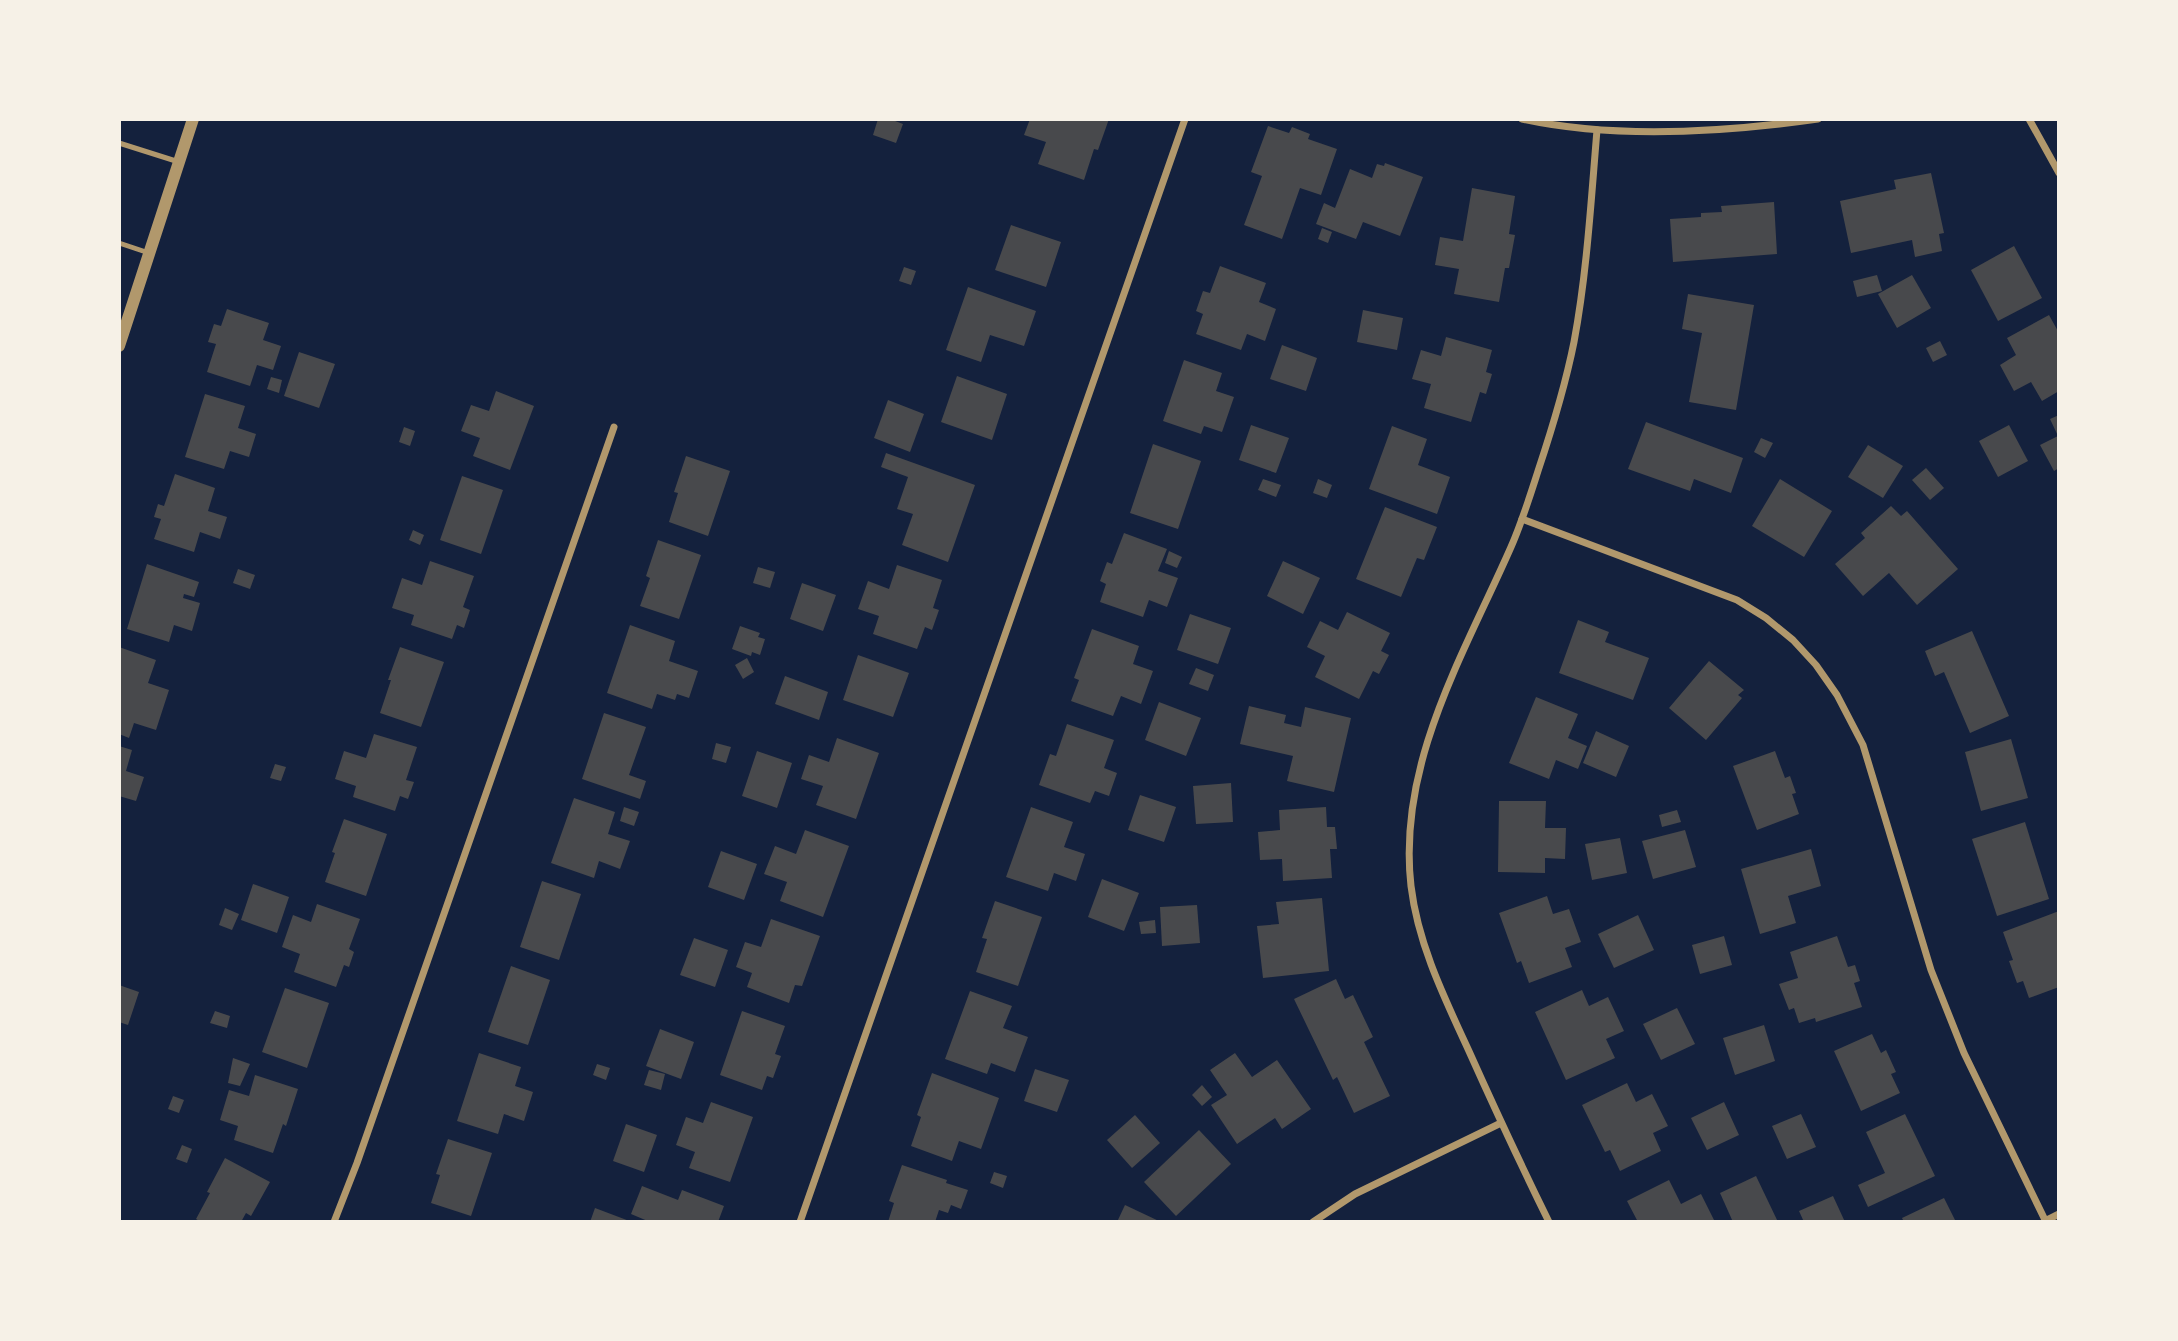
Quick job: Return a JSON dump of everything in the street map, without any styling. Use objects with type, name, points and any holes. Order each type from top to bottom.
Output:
[{"type":"street","points":[[119,346],[193,119]]},
{"type":"street","points":[[800,1222],[1185,119]]},
{"type":"street","points":[[1522,119],[1597,130],[1625,131],[1758,127],[1818,119]]},
{"type":"street","points":[[2029,119],[2059,173]]},
{"type":"street","points":[[1549,1222],[1445,1000],[1423,944],[1411,887],[1409,847],[1418,778],[1433,727],[1475,621],[1522,519],[1573,345],[1586,266],[1597,130]]},
{"type":"street","points":[[334,1222],[362,1150],[614,427]]},
{"type":"street","points":[[1522,519],[1737,600],[1766,618],[1793,640],[1816,666],[1837,695],[1863,745],[1931,970],[1965,1053],[2045,1222],[2059,1214]]},
{"type":"street","points":[[1313,1222],[1355,1194],[1501,1123]]},
{"type":"lane","points":[[119,143],[179,162]]},
{"type":"lane","points":[[119,243],[149,253]]},
{"type":"building","points":[[878,119],[890,119],[903,124],[896,143],[873,135]]},
{"type":"building","points":[[1030,119],[1109,119],[1098,150],[1094,149],[1084,180],[1038,164],[1046,142],[1024,135]]},
{"type":"building","points":[[1268,126],[1289,133],[1292,127],[1310,134],[1308,139],[1337,149],[1321,195],[1300,188],[1282,239],[1244,225],[1262,176],[1251,172]]},
{"type":"building","points":[[1385,163],[1423,177],[1400,236],[1363,222],[1356,239],[1316,224],[1324,203],[1335,208],[1350,169],[1372,178],[1377,164],[1384,166]]},
{"type":"building","points":[[1931,173],[1944,233],[1939,234],[1942,251],[1915,257],[1912,240],[1851,253],[1840,201],[1896,189],[1894,180]]},
{"type":"building","points":[[1472,188],[1515,196],[1509,234],[1515,235],[1499,302],[1454,294],[1459,269],[1435,265],[1440,237],[1463,241]]},
{"type":"building","points":[[1774,202],[1777,254],[1673,262],[1670,219],[1701,217],[1701,213],[1722,212],[1721,206]]},
{"type":"building","points":[[1011,225],[1061,242],[1046,287],[995,270]]},
{"type":"building","points":[[1322,228],[1332,232],[1328,243],[1318,239]]},
{"type":"building","points":[[2014,246],[2042,298],[1998,321],[1971,270]]},
{"type":"building","points":[[1220,266],[1266,283],[1259,302],[1276,309],[1265,341],[1247,334],[1241,350],[1196,334],[1203,314],[1196,311],[1203,291],[1210,293]]},
{"type":"building","points":[[904,267],[916,271],[911,285],[899,281]]},
{"type":"building","points":[[1877,275],[1882,291],[1857,297],[1853,281]]},
{"type":"building","points":[[1912,275],[1931,308],[1897,328],[1878,294]]},
{"type":"building","points":[[968,287],[1036,311],[1024,346],[990,335],[981,362],[946,350]]},
{"type":"building","points":[[1688,294],[1754,305],[1736,410],[1689,402],[1702,333],[1682,329]]},
{"type":"building","points":[[227,309],[269,323],[263,340],[281,346],[273,370],[257,365],[250,386],[207,372],[216,344],[208,342],[214,324],[221,326]]},
{"type":"building","points":[[1363,310],[1403,318],[1397,350],[1357,342]]},
{"type":"building","points":[[2049,315],[2059,333],[2059,391],[2042,401],[2031,382],[2014,391],[2000,365],[2016,355],[2007,338]]},
{"type":"building","points":[[1446,337],[1492,350],[1486,372],[1492,374],[1486,394],[1480,392],[1471,422],[1424,408],[1431,384],[1412,379],[1421,350],[1441,356]]},
{"type":"building","points":[[1940,341],[1947,355],[1933,362],[1926,348]]},
{"type":"building","points":[[1282,345],[1317,358],[1306,391],[1270,379]]},
{"type":"building","points":[[299,352],[335,364],[319,408],[284,396]]},
{"type":"building","points":[[1184,360],[1222,373],[1216,391],[1234,397],[1222,432],[1204,426],[1201,434],[1163,421]]},
{"type":"building","points":[[957,376],[1007,394],[992,440],[941,422]]},
{"type":"building","points":[[271,377],[282,380],[279,393],[267,389]]},
{"type":"building","points":[[496,391],[534,406],[510,470],[473,456],[480,438],[461,431],[471,405],[489,411]]},
{"type":"building","points":[[205,394],[245,406],[238,428],[256,434],[249,457],[230,451],[224,469],[185,457]]},
{"type":"building","points":[[888,400],[924,414],[910,452],[874,438]]},
{"type":"building","points":[[2059,415],[2059,468],[2054,471],[2040,445],[2058,436],[2050,419]]},
{"type":"building","points":[[1646,422],[1743,458],[1731,493],[1694,479],[1690,491],[1628,469]]},
{"type":"building","points":[[1251,425],[1289,438],[1276,473],[1239,460]]},
{"type":"building","points":[[2009,425],[2028,461],[1998,477],[1979,441]]},
{"type":"building","points":[[1392,426],[1427,439],[1418,465],[1450,477],[1437,514],[1369,489]]},
{"type":"building","points":[[404,427],[415,431],[410,446],[399,442]]},
{"type":"building","points":[[1761,438],[1773,443],[1765,458],[1754,452]]},
{"type":"building","points":[[1153,444],[1201,461],[1178,529],[1130,513]]},
{"type":"building","points":[[1868,445],[1903,466],[1883,498],[1848,477]]},
{"type":"building","points":[[886,453],[975,485],[948,562],[902,545],[913,514],[897,509],[908,477],[881,467]]},
{"type":"building","points":[[686,456],[730,471],[708,536],[669,522],[678,493],[674,492]]},
{"type":"building","points":[[1926,468],[1944,488],[1930,500],[1912,480]]},
{"type":"building","points":[[175,474],[215,488],[208,511],[227,517],[220,539],[200,532],[194,552],[154,539],[161,519],[154,517],[158,504],[164,506]]},
{"type":"building","points":[[462,476],[503,490],[481,554],[440,540]]},
{"type":"building","points":[[1263,479],[1281,485],[1276,497],[1258,490]]},
{"type":"building","points":[[1318,479],[1332,485],[1327,498],[1313,493]]},
{"type":"building","points":[[1780,479],[1832,511],[1804,557],[1752,526]]},
{"type":"building","points":[[1891,506],[1901,516],[1907,511],[1958,569],[1917,605],[1889,573],[1863,596],[1835,564],[1865,538],[1861,533]]},
{"type":"building","points":[[1385,507],[1437,527],[1424,560],[1417,558],[1401,597],[1356,579]]},
{"type":"building","points":[[413,530],[424,535],[420,545],[409,540]]},
{"type":"building","points":[[1124,533],[1167,549],[1158,571],[1178,578],[1167,607],[1149,600],[1143,617],[1100,602],[1106,584],[1100,581],[1107,562],[1112,564]]},
{"type":"building","points":[[658,540],[701,555],[679,619],[640,606],[650,578],[646,576]]},
{"type":"building","points":[[1169,551],[1182,557],[1177,568],[1165,563]]},
{"type":"building","points":[[430,561],[474,576],[463,607],[470,610],[464,628],[457,625],[452,639],[411,625],[414,615],[392,608],[402,578],[422,585]]},
{"type":"building","points":[[1283,561],[1320,578],[1303,614],[1267,596]]},
{"type":"building","points":[[147,564],[199,582],[194,597],[184,594],[183,598],[200,603],[192,631],[174,625],[169,642],[127,629]]},
{"type":"building","points":[[897,565],[942,580],[933,608],[939,610],[932,630],[925,627],[917,649],[873,634],[879,616],[858,609],[868,581],[889,589]]},
{"type":"building","points":[[758,567],[775,572],[770,588],[753,583]]},
{"type":"building","points":[[238,569],[255,575],[250,589],[233,583]]},
{"type":"building","points":[[802,583],[836,595],[823,631],[790,619]]},
{"type":"building","points":[[1347,612],[1390,633],[1381,651],[1389,655],[1379,674],[1373,671],[1359,699],[1315,677],[1325,656],[1307,647],[1320,621],[1338,630]]},
{"type":"building","points":[[1190,614],[1231,628],[1218,664],[1177,650]]},
{"type":"building","points":[[1578,620],[1609,632],[1605,642],[1649,658],[1633,700],[1559,673]]},
{"type":"building","points":[[630,625],[675,641],[669,661],[698,671],[689,698],[677,694],[675,700],[657,694],[652,709],[607,693]]},
{"type":"building","points":[[740,626],[760,633],[758,637],[765,639],[760,655],[752,652],[751,656],[732,649]]},
{"type":"building","points":[[1092,629],[1139,646],[1133,664],[1153,671],[1141,704],[1121,696],[1113,716],[1071,701],[1079,680],[1074,678]]},
{"type":"building","points":[[1972,631],[2009,716],[1970,733],[1944,672],[1935,676],[1925,651]]},
{"type":"building","points":[[119,647],[156,660],[148,683],[169,690],[156,730],[134,723],[129,738],[119,734]]},
{"type":"building","points":[[400,647],[444,662],[421,727],[380,713]]},
{"type":"building","points":[[858,655],[909,673],[893,717],[843,700]]},
{"type":"building","points":[[747,658],[754,672],[743,679],[735,665]]},
{"type":"building","points":[[1709,661],[1744,690],[1738,695],[1742,698],[1706,740],[1669,708]]},
{"type":"building","points":[[1196,668],[1214,675],[1208,691],[1189,684]]},
{"type":"building","points":[[785,676],[828,692],[819,720],[775,704]]},
{"type":"building","points":[[1536,697],[1578,714],[1568,738],[1587,746],[1578,769],[1556,760],[1549,779],[1509,763]]},
{"type":"building","points":[[1159,702],[1201,718],[1186,756],[1145,740]]},
{"type":"building","points":[[1249,706],[1286,715],[1284,723],[1301,727],[1305,707],[1351,718],[1334,792],[1287,781],[1293,756],[1240,744]]},
{"type":"building","points":[[604,713],[646,727],[629,775],[646,781],[640,799],[582,779]]},
{"type":"building","points":[[1067,724],[1114,740],[1104,768],[1117,773],[1109,796],[1095,791],[1090,803],[1039,785],[1050,754],[1056,756]]},
{"type":"building","points":[[1596,731],[1629,746],[1616,777],[1583,763]]},
{"type":"building","points":[[374,734],[417,747],[406,780],[414,782],[408,799],[400,796],[395,811],[353,797],[356,786],[335,779],[344,751],[366,758]]},
{"type":"building","points":[[837,738],[879,753],[856,819],[816,805],[823,786],[801,779],[809,755],[829,762]]},
{"type":"building","points":[[2011,739],[2028,798],[1981,811],[1965,752]]},
{"type":"building","points":[[716,743],[731,747],[726,763],[712,759]]},
{"type":"building","points":[[119,746],[132,750],[126,771],[144,777],[136,801],[119,796]]},
{"type":"building","points":[[757,751],[792,763],[777,808],[742,796]]},
{"type":"building","points":[[1775,751],[1785,778],[1790,776],[1796,793],[1792,794],[1799,814],[1757,830],[1733,766]]},
{"type":"building","points":[[275,764],[286,767],[281,781],[270,778]]},
{"type":"building","points":[[1231,783],[1233,822],[1196,824],[1193,786]]},
{"type":"building","points":[[1140,795],[1176,807],[1164,842],[1128,830]]},
{"type":"building","points":[[574,798],[615,812],[608,834],[630,841],[620,869],[599,861],[594,878],[551,863]]},
{"type":"building","points":[[1499,801],[1546,801],[1545,828],[1566,828],[1565,859],[1545,858],[1545,873],[1498,872]]},
{"type":"building","points":[[624,807],[639,812],[634,826],[620,821]]},
{"type":"building","points":[[1031,807],[1073,822],[1064,847],[1085,854],[1076,881],[1054,873],[1048,891],[1006,877]]},
{"type":"building","points":[[1326,807],[1327,827],[1335,827],[1337,849],[1330,849],[1332,878],[1283,881],[1282,859],[1260,860],[1258,832],[1280,830],[1279,810]]},
{"type":"building","points":[[1677,810],[1681,822],[1662,827],[1659,815]]},
{"type":"building","points":[[344,819],[387,834],[366,896],[325,882]]},
{"type":"building","points":[[2025,822],[2049,899],[1997,916],[1972,839]]},
{"type":"building","points":[[805,830],[849,846],[823,917],[780,901],[787,882],[764,874],[775,846],[796,854]]},
{"type":"building","points":[[1685,830],[1696,867],[1653,879],[1642,841]]},
{"type":"building","points":[[1620,838],[1627,873],[1592,880],[1585,844]]},
{"type":"building","points":[[1811,849],[1821,886],[1788,896],[1796,923],[1760,934],[1741,869]]},
{"type":"building","points":[[721,851],[757,864],[744,900],[708,887]]},
{"type":"building","points":[[1102,879],[1139,893],[1124,931],[1088,917]]},
{"type":"building","points":[[542,881],[581,894],[559,960],[520,947]]},
{"type":"building","points":[[253,884],[289,897],[277,933],[241,920]]},
{"type":"building","points":[[1547,896],[1553,914],[1569,909],[1581,942],[1565,948],[1572,967],[1529,983],[1521,961],[1517,963],[1499,913]]},
{"type":"building","points":[[1322,898],[1329,971],[1263,978],[1257,926],[1279,924],[1276,902]]},
{"type":"building","points":[[995,901],[1042,917],[1018,986],[976,972],[987,939],[982,938]]},
{"type":"building","points":[[317,904],[360,919],[349,949],[354,952],[349,967],[344,965],[336,987],[294,972],[300,954],[282,947],[293,915],[311,922]]},
{"type":"building","points":[[1197,905],[1200,943],[1162,946],[1160,907]]},
{"type":"building","points":[[225,908],[239,914],[232,930],[219,925]]},
{"type":"building","points":[[2059,911],[2059,987],[2029,998],[2023,981],[2017,983],[2009,961],[2013,960],[2003,932]]},
{"type":"building","points":[[1638,915],[1654,950],[1614,968],[1598,934]]},
{"type":"building","points":[[771,919],[820,936],[802,986],[795,985],[789,1003],[747,987],[752,973],[736,967],[745,942],[761,947]]},
{"type":"building","points":[[1155,920],[1156,933],[1141,934],[1139,922]]},
{"type":"building","points":[[1724,936],[1732,965],[1700,974],[1692,945]]},
{"type":"building","points":[[1837,936],[1848,967],[1855,965],[1860,981],[1854,983],[1862,1007],[1816,1022],[1815,1018],[1799,1023],[1794,1008],[1789,1010],[1779,984],[1798,978],[1790,952]]},
{"type":"building","points":[[694,938],[728,950],[715,987],[680,975]]},
{"type":"building","points":[[511,966],[550,980],[528,1045],[488,1032]]},
{"type":"building","points":[[1336,979],[1345,999],[1353,995],[1373,1037],[1364,1042],[1390,1096],[1354,1113],[1337,1077],[1333,1080],[1294,999]]},
{"type":"building","points":[[119,985],[139,992],[128,1025],[119,1022]]},
{"type":"building","points":[[285,988],[329,1003],[307,1068],[262,1052]]},
{"type":"building","points":[[1582,990],[1589,1006],[1608,997],[1624,1031],[1606,1039],[1615,1058],[1566,1080],[1535,1012]]},
{"type":"building","points":[[970,991],[1012,1006],[1003,1028],[1028,1037],[1015,1072],[991,1063],[987,1074],[945,1059]]},
{"type":"building","points":[[1677,1008],[1695,1044],[1661,1060],[1643,1024]]},
{"type":"building","points":[[215,1011],[230,1016],[227,1028],[210,1023]]},
{"type":"building","points":[[742,1011],[785,1026],[775,1054],[781,1056],[773,1078],[767,1076],[762,1090],[720,1075]]},
{"type":"building","points":[[1764,1025],[1775,1061],[1735,1075],[1723,1038]]},
{"type":"building","points":[[660,1029],[694,1042],[681,1079],[646,1066]]},
{"type":"building","points":[[1872,1034],[1881,1053],[1886,1050],[1896,1072],[1891,1074],[1900,1093],[1861,1111],[1834,1051]]},
{"type":"building","points":[[479,1053],[521,1067],[515,1086],[533,1092],[524,1121],[504,1114],[498,1134],[457,1121]]},
{"type":"building","points":[[1235,1053],[1252,1077],[1277,1060],[1311,1109],[1282,1129],[1275,1118],[1237,1144],[1211,1105],[1227,1095],[1210,1070]]},
{"type":"building","points":[[233,1058],[250,1064],[240,1086],[228,1083]]},
{"type":"building","points":[[597,1064],[610,1068],[606,1080],[593,1075]]},
{"type":"building","points":[[1035,1069],[1069,1080],[1057,1112],[1024,1101]]},
{"type":"building","points":[[649,1070],[665,1074],[661,1090],[644,1085]]},
{"type":"building","points":[[932,1073],[999,1098],[981,1149],[959,1141],[952,1161],[911,1146],[921,1117],[917,1115]]},
{"type":"building","points":[[255,1075],[298,1089],[286,1126],[283,1124],[273,1153],[234,1140],[238,1126],[220,1120],[229,1090],[249,1096]]},
{"type":"building","points":[[1627,1083],[1636,1102],[1652,1094],[1668,1126],[1653,1133],[1661,1151],[1620,1171],[1610,1150],[1605,1152],[1582,1105]]},
{"type":"building","points":[[1202,1085],[1212,1097],[1202,1106],[1192,1095]]},
{"type":"building","points":[[173,1096],[184,1100],[179,1113],[168,1109]]},
{"type":"building","points":[[711,1102],[753,1117],[730,1182],[689,1168],[695,1152],[676,1145],[686,1117],[703,1123]]},
{"type":"building","points":[[1724,1102],[1739,1135],[1707,1150],[1691,1118]]},
{"type":"building","points":[[1801,1114],[1816,1147],[1787,1159],[1772,1126]]},
{"type":"building","points":[[1905,1114],[1935,1176],[1868,1207],[1858,1185],[1885,1173],[1866,1132]]},
{"type":"building","points":[[1135,1115],[1160,1143],[1132,1168],[1107,1140]]},
{"type":"building","points":[[626,1124],[657,1135],[644,1172],[613,1161]]},
{"type":"building","points":[[1199,1130],[1231,1164],[1176,1216],[1144,1182]]},
{"type":"building","points":[[448,1139],[492,1153],[471,1216],[431,1203],[440,1175],[436,1174]]},
{"type":"building","points":[[182,1145],[192,1149],[187,1163],[176,1159]]},
{"type":"building","points":[[225,1158],[270,1182],[251,1216],[246,1213],[241,1222],[201,1222],[196,1219]]},
{"type":"building","points":[[902,1165],[968,1190],[961,1209],[951,1205],[948,1213],[939,1210],[935,1222],[888,1222],[894,1203],[889,1201]]},
{"type":"building","points":[[994,1172],[1007,1176],[1003,1188],[990,1183]]},
{"type":"building","points":[[1756,1176],[1778,1222],[1733,1222],[1720,1193]]},
{"type":"building","points":[[1669,1180],[1681,1204],[1701,1194],[1714,1220],[1638,1222],[1627,1201]]},
{"type":"building","points":[[642,1186],[678,1200],[682,1190],[724,1206],[718,1222],[650,1222],[631,1214]]},
{"type":"building","points":[[1833,1196],[1845,1222],[1804,1222],[1799,1211]]},
{"type":"building","points":[[1944,1198],[1956,1222],[1904,1222],[1902,1218]]},
{"type":"building","points":[[1125,1205],[1161,1222],[1117,1222]]},
{"type":"building","points":[[595,1208],[632,1222],[590,1222]]}]
